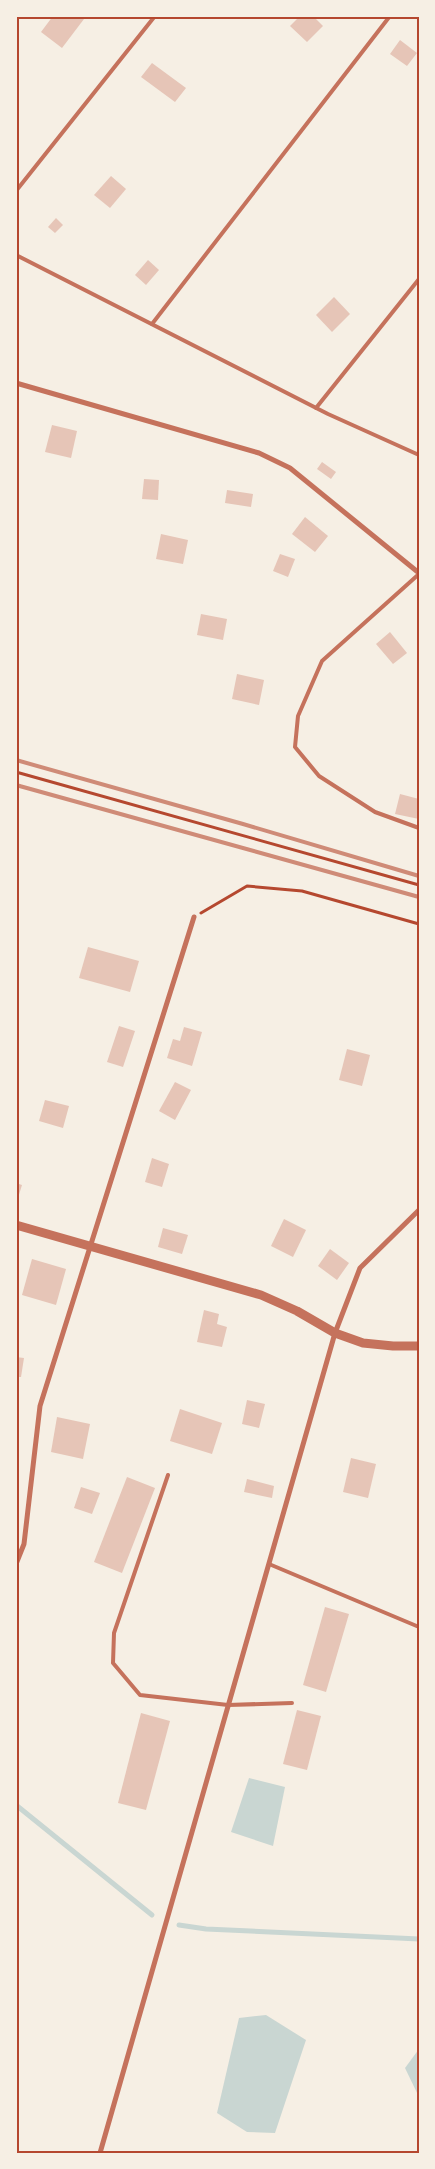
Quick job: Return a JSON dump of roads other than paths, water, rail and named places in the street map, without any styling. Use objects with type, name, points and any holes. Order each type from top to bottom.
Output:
[{"type":"street","points":[[16,382],[259,453],[290,468],[419,574]]},
{"type":"street","points":[[16,1564],[24,1544],[40,1406],[194,917]]},
{"type":"street","points":[[100,2153],[335,1333],[360,1268],[419,1210]]},
{"type":"street","points":[[16,1225],[261,1295],[297,1311],[335,1333],[363,1343],[419,1346]]},
{"type":"lane","points":[[16,191],[155,16]]},
{"type":"lane","points":[[152,324],[390,16]]},
{"type":"lane","points":[[16,255],[316,408],[419,455]]},
{"type":"lane","points":[[316,408],[419,279]]},
{"type":"lane","points":[[419,574],[322,661],[298,716],[295,747],[319,776],[375,812],[419,828]]},
{"type":"lane","points":[[168,1475],[114,1633],[113,1663],[140,1694],[228,1705],[292,1703]]},
{"type":"lane","points":[[269,1564],[419,1627]]},
{"type":"waterway","points":[[16,1805],[152,1915]]},
{"type":"waterway","points":[[179,1925],[206,1929],[419,1939]]},
{"type":"railway","points":[[16,760],[419,876]]},
{"type":"railway","points":[[16,785],[419,897]]}]
